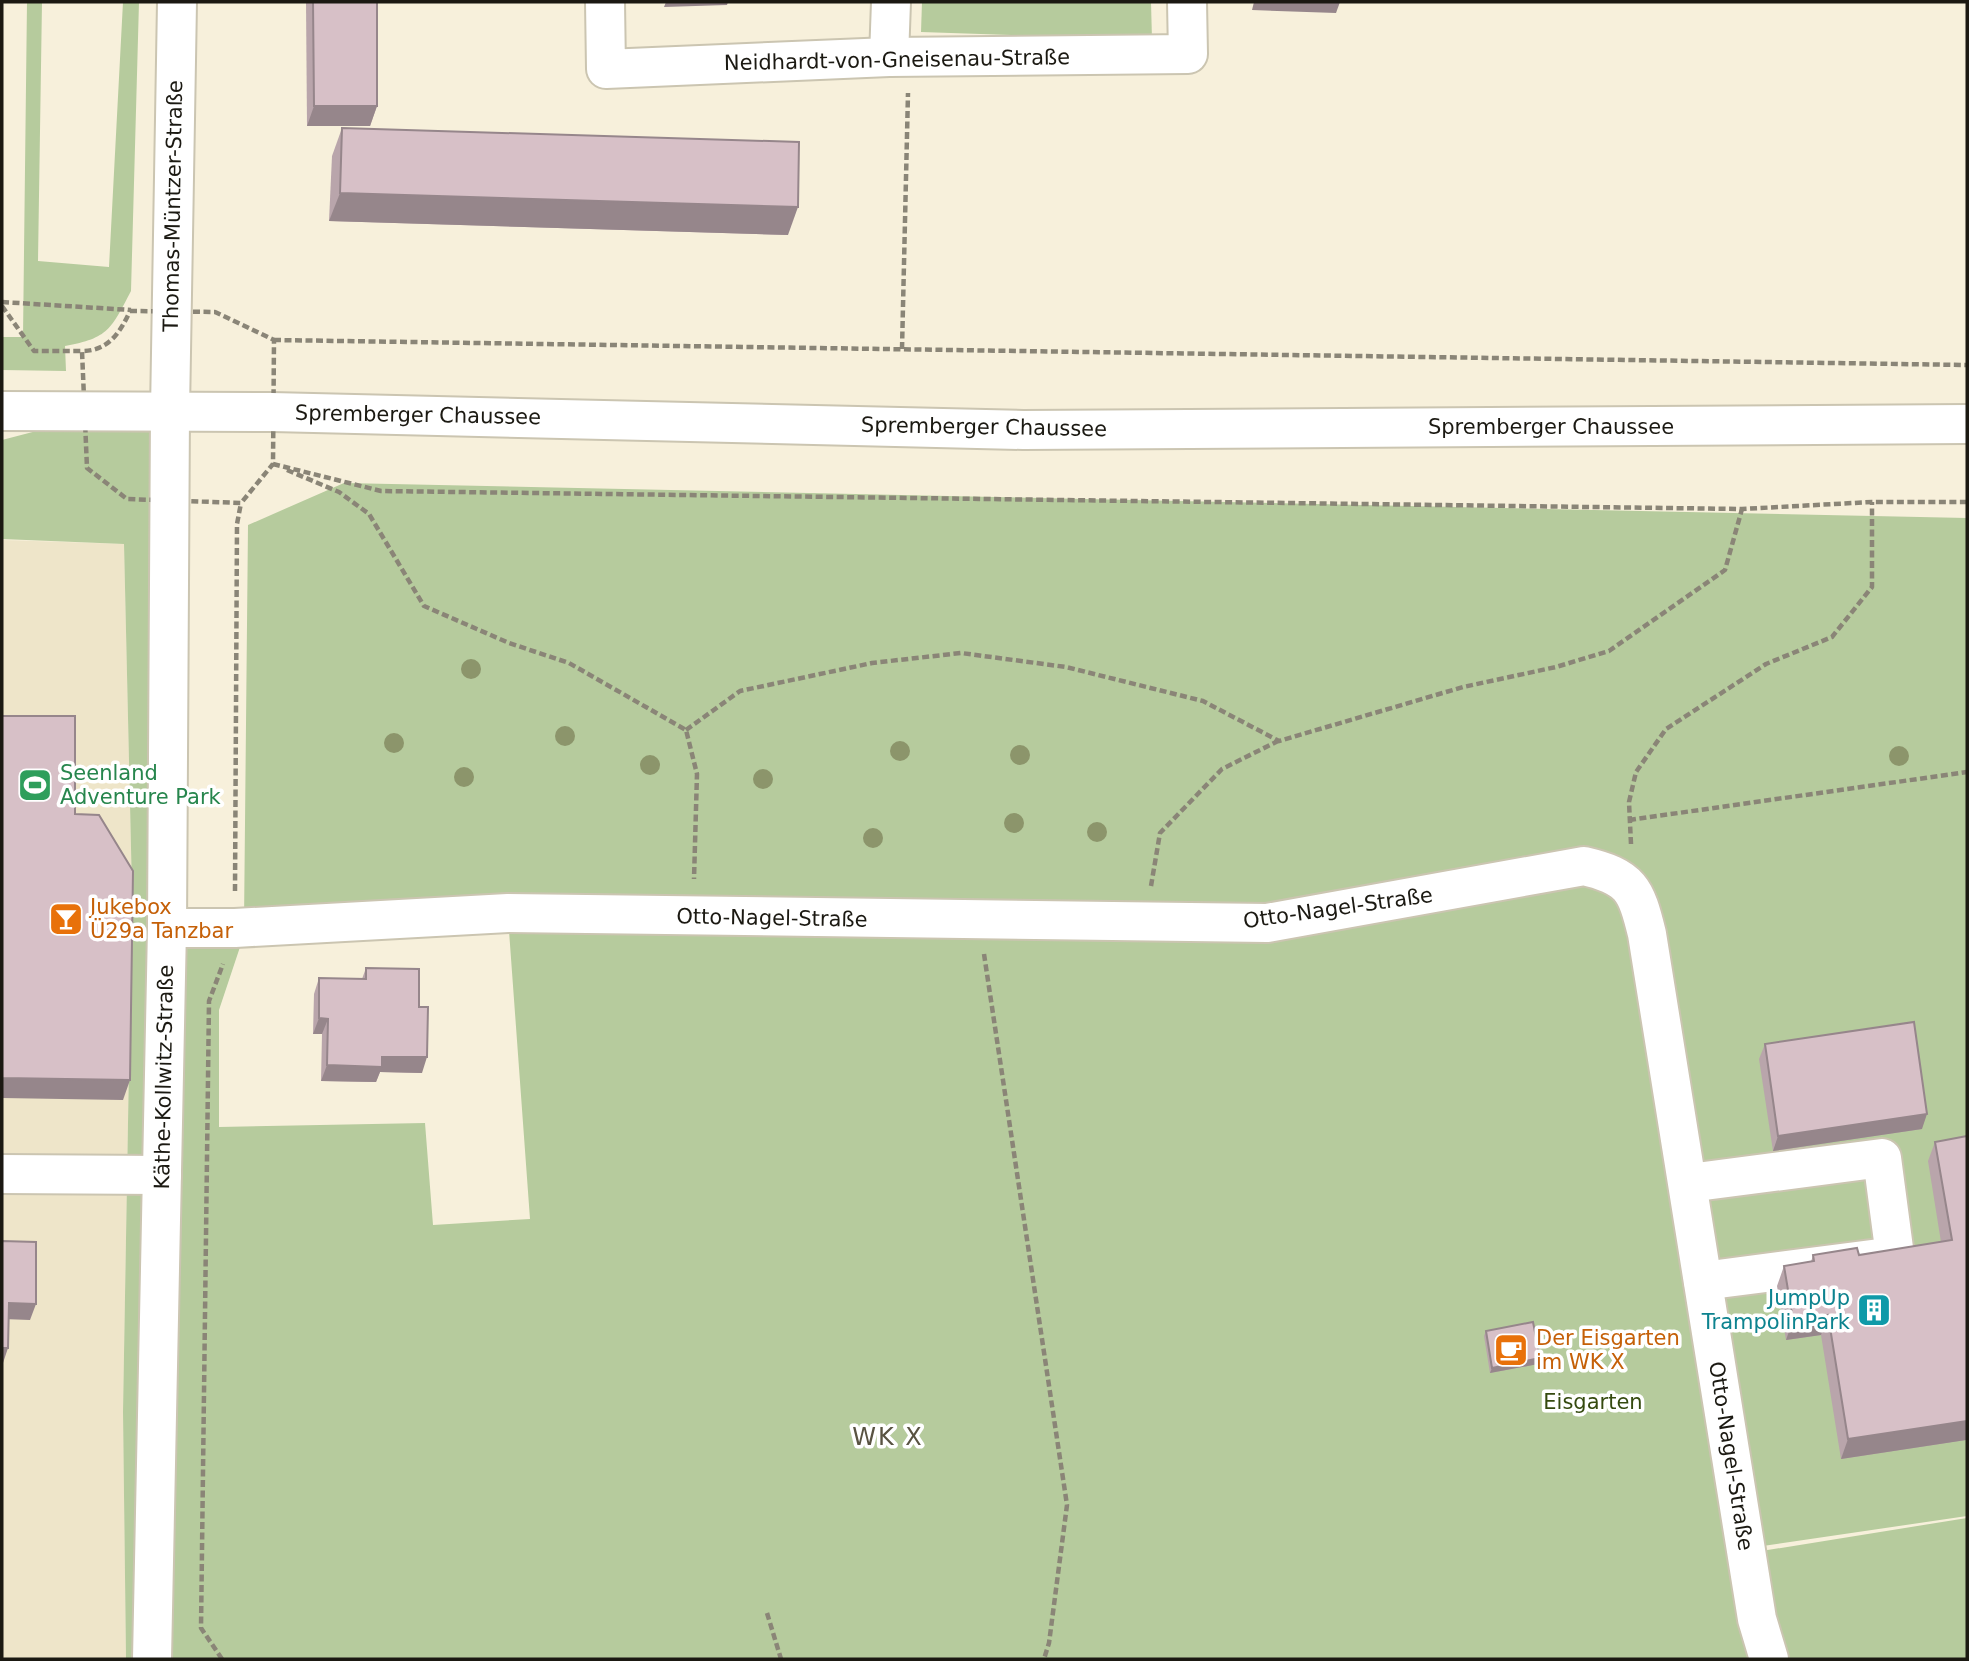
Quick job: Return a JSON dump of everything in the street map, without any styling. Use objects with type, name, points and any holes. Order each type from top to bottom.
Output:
[{"type":"street","name":"Thomas-Müntzer-Straße","points":[[170,411],[177,2]]},
{"type":"street","name":"Neidhardt-von-Gneisenau-Straße","points":[[605,2],[607,69],[899,57],[1188,54],[1187,2]]},
{"type":"street","points":[[891,2],[899,57]]},
{"type":"street","name":"Spremberger Chaussee","points":[[2,411],[170,411],[1023,430],[1967,424]]},
{"type":"street","name":"Käthe-Kollwitz-Straße","points":[[152,1659],[167,928],[170,411]]},
{"type":"street","name":"Otto-Nagel-Straße","points":[[167,928],[235,928],[508,913],[979,922],[1267,923],[1584,866],[1604,871],[1626,882],[1638,897],[1689,1183],[1757,1619],[1769,1659]]},
{"type":"street","points":[[1689,1183],[1882,1158],[1895,1256],[1703,1281]]},
{"type":"street","points":[[2,1174],[162,1175]]},
{"type":"path","points":[[899,57],[902,349]]},
{"type":"path","points":[[2,304],[130,311]]},
{"type":"path","points":[[2,304],[34,351],[82,351]]},
{"type":"path","points":[[274,340],[1967,365]]},
{"type":"path","points":[[693,917],[696,774],[686,730],[569,663],[509,643],[424,606],[369,514],[339,492],[273,464],[381,491],[1742,509],[1872,502],[1967,502]]},
{"type":"path","points":[[1638,897],[1629,820],[1636,772],[1666,729],[1766,664],[1832,637],[1871,587],[1872,502]]},
{"type":"path","points":[[222,1659],[201,1628],[209,1001],[235,928],[237,524],[241,503]]},
{"type":"path","points":[[1150,924],[1152,879],[1160,833],[1222,769],[1279,741],[1463,687],[1556,667],[1609,651],[1725,570],[1742,509]]},
{"type":"path","points":[[686,730],[740,691],[872,663],[961,653],[1066,667],[1203,701],[1279,741]]},
{"type":"path","points":[[1629,820],[1967,772]]},
{"type":"path","points":[[979,922],[1067,1505],[1049,1643],[1044,1659]]},
{"type":"path","points":[[767,1613],[780,1659]]},
{"type":"shaded area","points":[[2,540],[124,544],[132,891],[123,1412],[126,1659],[2,1659]]},
{"type":"green space","points":[[27,2],[42,2],[38,261],[109,267],[123,2],[139,2],[131,291],[107,330],[91,339],[65,346],[66,371],[2,370],[2,337],[23,337]]},
{"type":"green space","points":[[922,2],[1151,2],[1152,40],[921,32]]},
{"type":"green space","points":[[94,416],[166,416],[150,1659],[126,1659],[123,1412],[132,891],[124,544],[2,539],[2,440]]},
{"type":"green space","points":[[344,483],[1967,518],[1967,1516],[1749,1548],[1627,881],[1349,907],[244,923],[248,525]]},
{"type":"green space","name":"Eisgarten","points":[[1584,867],[1625,883],[1743,1554],[1967,1518],[1967,1659],[157,1659],[169,931],[245,932],[219,1010],[219,1127],[425,1123],[433,1225],[530,1219],[508,917],[1150,928]]},
{"type":"building","points":[[313,2],[377,2],[377,106],[314,106]]},
{"type":"building","points":[[342,128],[799,142],[798,207],[340,193]]},
{"type":"building","points":[[2,716],[75,716],[75,814],[99,815],[133,871],[130,1080],[2,1078]]},
{"type":"building","points":[[366,968],[419,969],[419,1007],[428,1007],[427,1057],[382,1057],[382,1067],[327,1065],[328,1019],[319,1018],[319,978],[366,979]]},
{"type":"building","points":[[1914,1022],[1927,1114],[1778,1136],[1765,1044]]},
{"type":"building","name":"JumpUp TrampolinPark","points":[[1967,1136],[1967,1421],[1848,1439],[1828,1315],[1793,1320],[1784,1266],[1814,1261],[1813,1255],[1857,1248],[1859,1255],[1952,1240],[1935,1142]]},
{"type":"building","points":[[2,1241],[36,1242],[36,1304],[9,1303],[8,1348],[2,1348]]},
{"type":"building","name":"Der Eisgarten im WK X","points":[[1533,1322],[1540,1358],[1492,1368],[1486,1331]]},
{"type":"place","name":"Seenland Adventure Park","points":[[35,785]]},
{"type":"place","name":"Jukebox Ü29a Tanzbar","points":[[66,919]]},
{"type":"place","name":"JumpUp TrampolinPark","points":[[1874,1310]]},
{"type":"place","name":"Der Eisgarten im WK X","points":[[1511,1350]]},
{"type":"district","name":"WK X","points":[[888,1437]]}]
